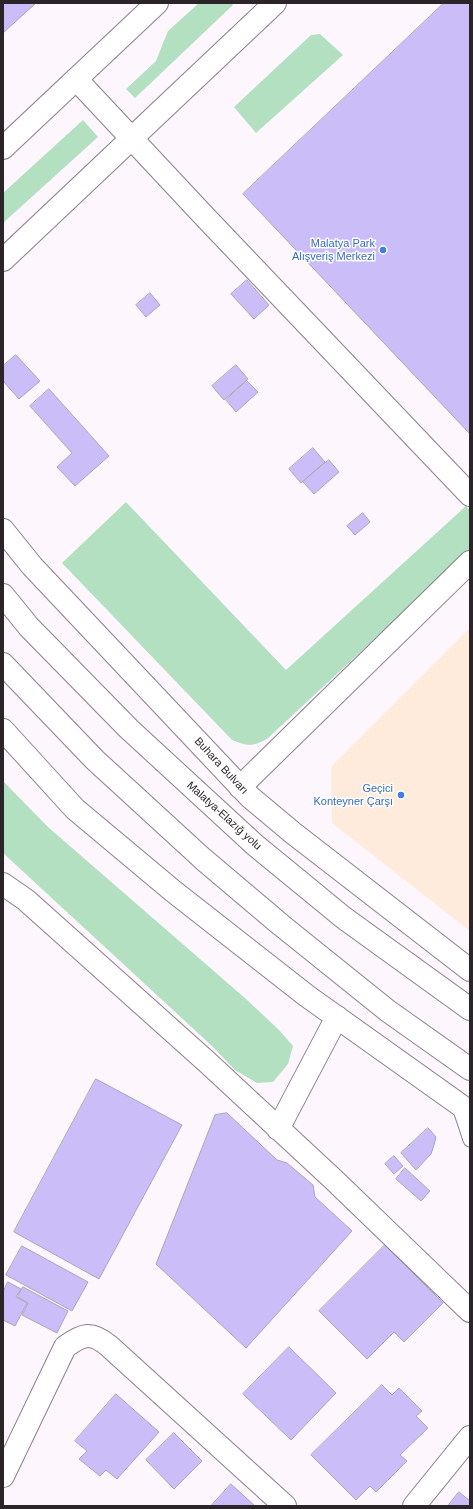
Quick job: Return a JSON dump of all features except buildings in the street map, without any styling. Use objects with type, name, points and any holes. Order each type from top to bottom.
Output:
[{"type":"main road","points":[[3,148],[157,3]]},
{"type":"main road","points":[[3,260],[275,3]]},
{"type":"main road","points":[[76,79],[131,139],[470,495]]},
{"type":"main road","name":"Buhara Bulvarı","points":[[3,530],[32,566],[250,797],[293,833],[470,970]]},
{"type":"main road","points":[[240,787],[470,562]]},
{"type":"main road","name":"Malatya-Elazığ yolu","points":[[3,595],[29,627],[129,729],[255,845],[344,918],[470,1009]]},
{"type":"main road","points":[[3,664],[95,760],[203,859],[281,925],[388,1011],[470,1069]]},
{"type":"main road","points":[[3,730],[75,809],[173,891],[307,996],[464,1108]]},
{"type":"main road","points":[[3,884],[32,906],[201,1057],[333,1179],[470,1311]]},
{"type":"main road","points":[[278,1129],[337,1017]]},
{"type":"main road","points":[[3,1476],[65,1347],[75,1339],[89,1335],[101,1339],[285,1506]]},
{"type":"main road","points":[[414,1506],[470,1437]]},
{"type":"lane","points":[[464,1108],[470,1140]]},
{"type":"shaded area","name":"Geçici Konteyner Çarşı","points":[[470,628],[470,931],[332,823],[331,767]]},
{"type":"green space","points":[[199,3],[231,3],[233,5],[135,98],[126,89],[156,61],[168,31]]},
{"type":"green space","points":[[320,34],[343,55],[256,133],[234,107],[311,35]]},
{"type":"green space","points":[[83,120],[98,137],[3,223],[3,193]]},
{"type":"green space","points":[[126,502],[286,670],[466,506],[470,510],[470,550],[267,739],[250,745],[242,744],[232,740],[62,563]]},
{"type":"green space","points":[[3,781],[48,827],[246,999],[279,1030],[293,1046],[288,1064],[273,1082],[257,1083],[235,1070],[212,1046],[3,853]]},
{"type":"place","name":"Malatya Park Alışveriş Merkezi","points":[[383,250]]},
{"type":"place","name":"Geçici Konteyner Çarşı","points":[[401,795]]}]
